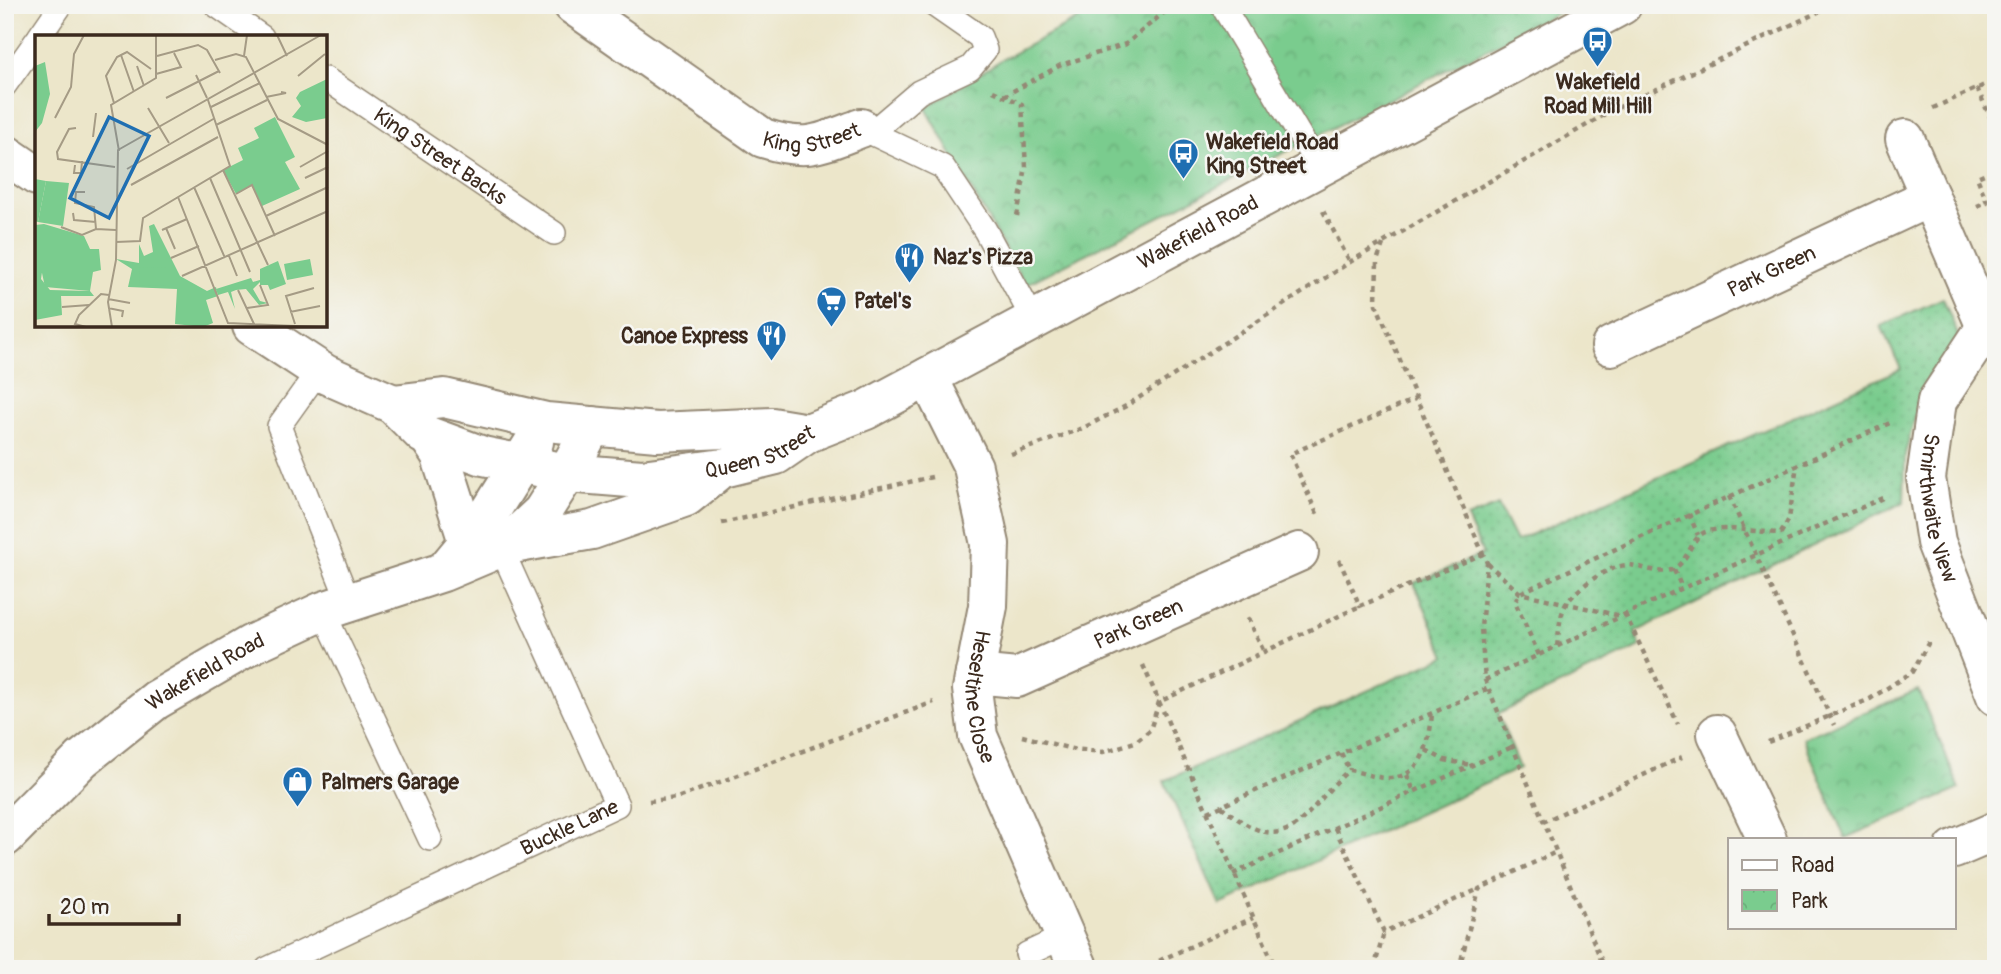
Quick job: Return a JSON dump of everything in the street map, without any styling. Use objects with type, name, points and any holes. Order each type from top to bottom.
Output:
[{"type":"street","name":"King Street","points":[[573,5],[763,138],[790,147],[816,146],[866,130]]},
{"type":"street","name":"Wakefield Road","points":[[808,433],[866,410],[1622,5]]},
{"type":"street","name":"Smirthwaite View","points":[[1905,139],[1991,324],[1937,401],[1926,478],[1936,542],[1996,696]]},
{"type":"street","points":[[5,154],[35,175]]},
{"type":"street","name":"Park Green","points":[[1611,345],[1930,197]]},
{"type":"street","name":"Queen Street","points":[[254,327],[319,370],[393,404],[428,436],[483,456],[567,473],[642,479],[723,468],[776,455],[808,433]]},
{"type":"street","name":"Heseltine Close","points":[[928,377],[973,467],[990,544],[988,607],[974,681],[978,736],[1071,953]]},
{"type":"street","name":"Queen Street","points":[[393,404],[444,398],[545,422],[657,432],[772,427],[808,433]]},
{"type":"street","points":[[492,545],[523,464],[545,422]]},
{"type":"street","name":"Wakefield Road","points":[[5,837],[82,759],[156,700],[252,644],[336,608],[443,572],[492,545],[542,512],[592,426]]},
{"type":"street","points":[[428,436],[492,545]]},
{"type":"street","name":"Wakefield Road","points":[[492,545],[592,530],[686,497],[723,468]]},
{"type":"street","name":"Park Green","points":[[974,681],[1017,678],[1319,543]]},
{"type":"street","points":[[1710,744],[1766,838]]},
{"type":"street","points":[[1955,849],[1996,831]]},
{"type":"lane","points":[[40,35],[61,5]]},
{"type":"lane","points":[[216,5],[259,35]]},
{"type":"lane","points":[[866,130],[919,92],[971,68],[985,50],[979,37],[934,5]]},
{"type":"lane","points":[[1222,5],[1311,170]]},
{"type":"lane","points":[[5,85],[35,42]]},
{"type":"lane","name":"King Street Backs","points":[[327,80],[554,233]]},
{"type":"lane","name":"King Street","points":[[866,130],[943,167],[985,230],[1034,321]]},
{"type":"lane","points":[[319,370],[279,426],[336,608],[430,839]]},
{"type":"lane","name":"Buckle Lane","points":[[267,969],[617,805],[492,545]]},
{"type":"lane","points":[[1027,954],[1071,953]]},
{"type":"path","points":[[1004,96],[1061,65],[1126,44],[1173,5]]},
{"type":"path","points":[[712,525],[973,467],[1083,428],[1126,406],[1350,262],[1611,111],[1833,5]]},
{"type":"path","points":[[971,68],[990,89],[1022,104],[1026,167],[1006,271]]},
{"type":"path","points":[[1905,139],[1927,128],[1920,114],[1996,80]]},
{"type":"path","points":[[1977,88],[1996,130]]},
{"type":"path","points":[[1311,170],[1350,262]]},
{"type":"path","points":[[1384,243],[1377,261],[1376,304],[1487,563],[1520,593],[1623,615],[1710,744]]},
{"type":"path","points":[[1360,607],[1319,543],[1290,454],[1415,399]]},
{"type":"path","points":[[1539,654],[1516,602],[1520,593],[1937,401]]},
{"type":"path","points":[[1781,533],[1789,519],[1797,464]]},
{"type":"path","points":[[1485,680],[1926,478]]},
{"type":"path","points":[[1729,496],[1834,725]]},
{"type":"path","points":[[1689,514],[1698,535]]},
{"type":"path","points":[[1557,646],[1560,620],[1567,604],[1604,572],[1626,565],[1665,572],[1674,570],[1687,557],[1698,535],[1714,528],[1781,533]]},
{"type":"path","points":[[1781,533],[1785,542]]},
{"type":"path","points":[[978,736],[1030,736],[1072,749],[1102,752],[1135,742],[1150,730],[1159,702],[1360,607],[1483,554]]},
{"type":"path","points":[[1487,563],[1481,628],[1485,680],[1605,969]]},
{"type":"path","points":[[1674,570],[1682,588]]},
{"type":"path","points":[[1544,822],[1710,744],[1830,716],[1870,699],[1912,672],[1931,638],[1952,585]]},
{"type":"path","points":[[1128,629],[1276,969]]},
{"type":"path","points":[[617,805],[677,798],[974,681]]},
{"type":"path","points":[[1207,812],[1489,688]]},
{"type":"path","points":[[1349,770],[1387,778],[1407,775],[1420,761],[1431,740],[1432,713]]},
{"type":"path","points":[[1233,874],[1512,747]]},
{"type":"path","points":[[1426,750],[1444,760],[1471,766]]},
{"type":"path","points":[[1341,753],[1349,770]]},
{"type":"path","points":[[1221,806],[1257,831],[1282,832],[1304,821],[1331,785],[1349,770]]},
{"type":"path","points":[[1407,775],[1414,792]]},
{"type":"path","points":[[1335,828],[1384,932],[1374,969]]},
{"type":"path","points":[[1384,932],[1556,852]]},
{"type":"path","points":[[1459,969],[1479,889]]},
{"type":"path","points":[[1141,969],[1253,918]]},
{"type":"green space","points":[[1104,5],[1555,5],[1560,12],[1025,285],[926,108],[1001,60]]},
{"type":"green space","points":[[1943,298],[1960,340],[1921,395],[1905,454],[1904,502],[1635,632],[1640,647],[1498,714],[1520,768],[1220,905],[1164,781],[1446,656],[1414,583],[1483,554],[1467,518],[1498,505],[1516,541],[1901,369],[1881,326]]},
{"type":"green space","points":[[1918,690],[1960,789],[1845,838],[1803,738]]},
{"type":"place","name":"Wakefield Road Mill Hill","points":[[1598,69]]},
{"type":"place","name":"Wakefield Road King Street","points":[[1183,181]]},
{"type":"place","name":"Naz's Pizza","points":[[910,284]]},
{"type":"place","name":"Patel's","points":[[831,328]]},
{"type":"place","name":"Canoe Express","points":[[771,363]]},
{"type":"place","name":"Palmers Garage","points":[[298,809]]}]
